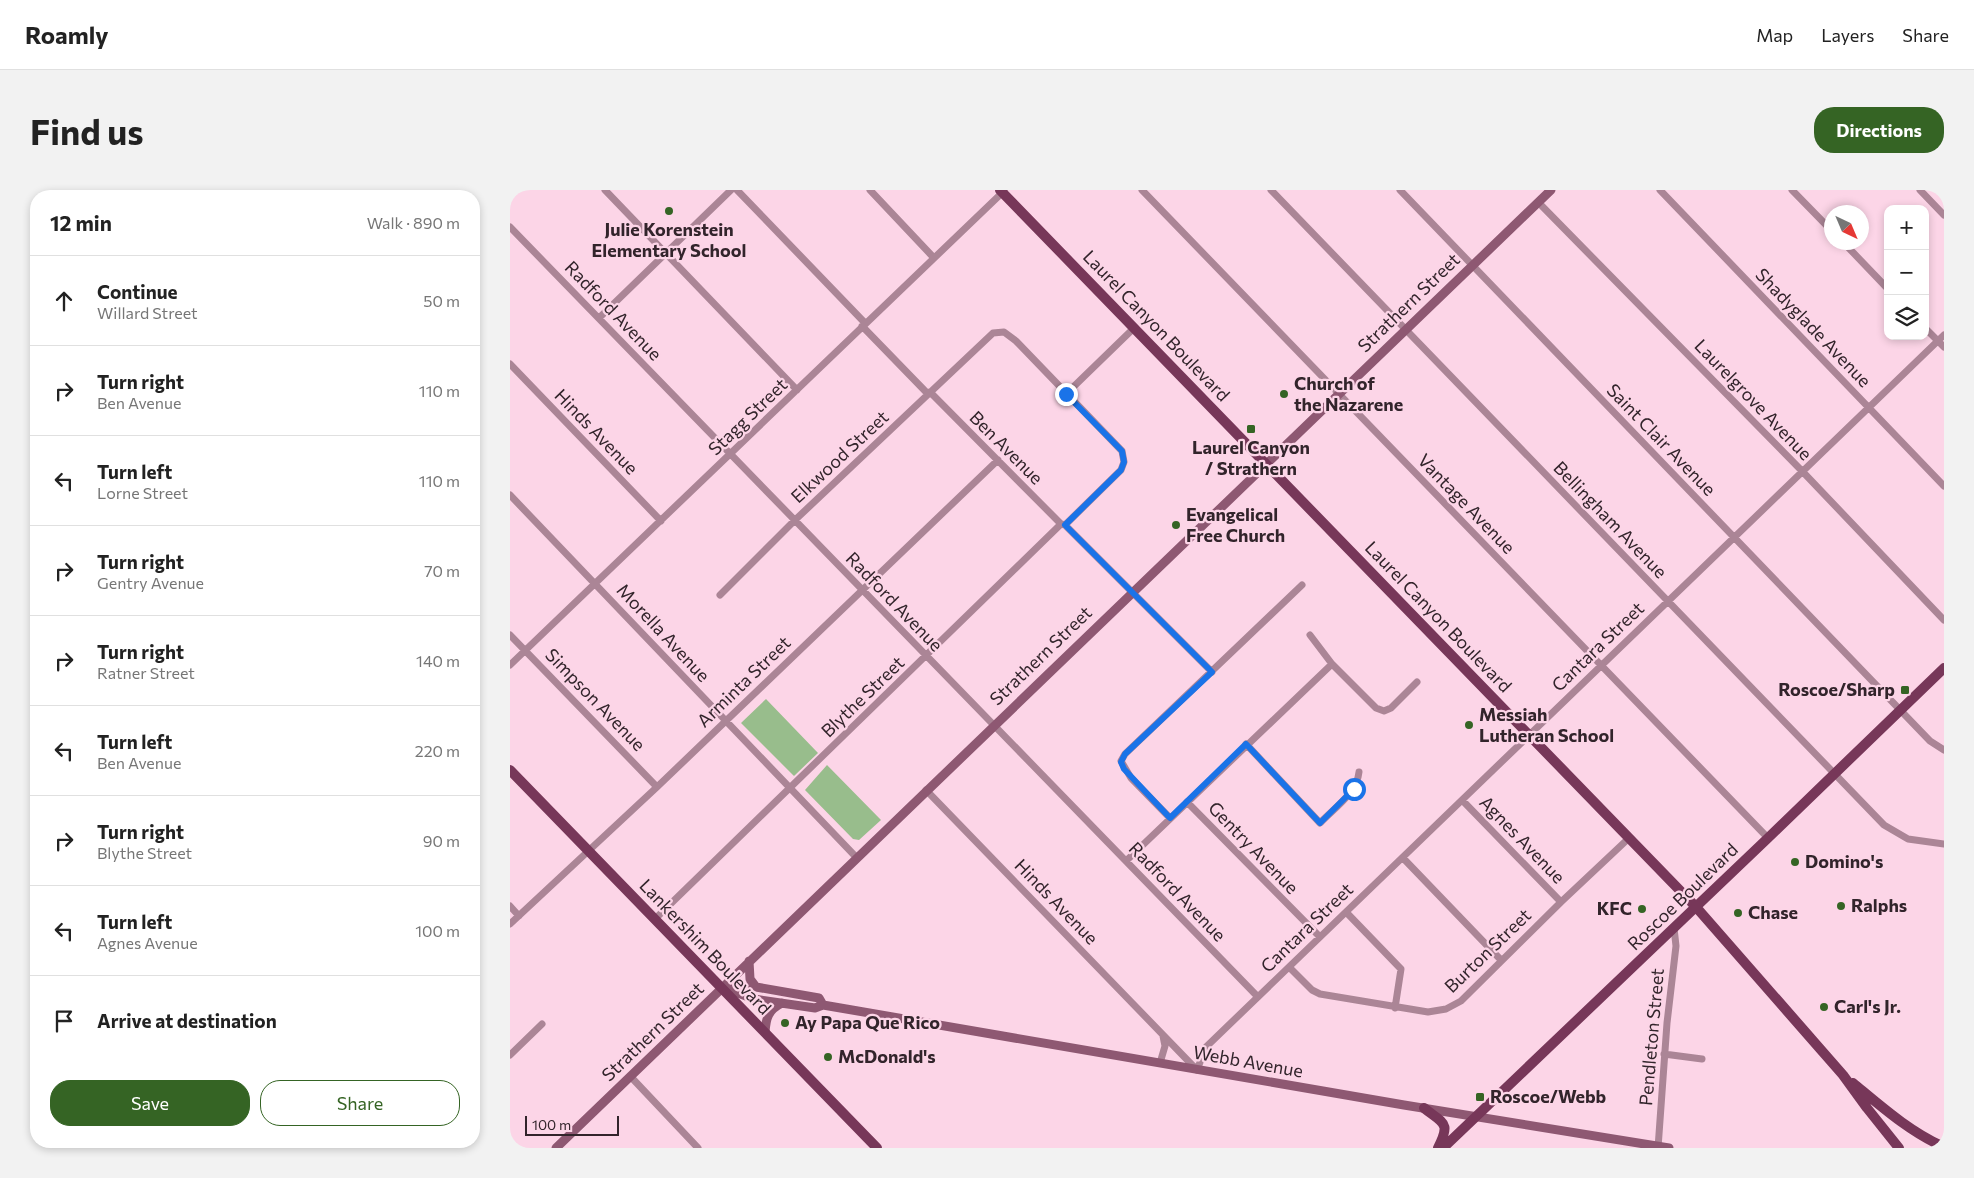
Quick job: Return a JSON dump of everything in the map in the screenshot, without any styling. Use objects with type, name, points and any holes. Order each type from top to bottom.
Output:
[{"type":"main road","name":"Laurel Canyon Boulevard","points":[[1003,191],[1696,907],[1843,1075],[1899,1148]]},
{"type":"main road","name":"Roscoe Boulevard","points":[[1443,1148],[1944,668]]},
{"type":"main road","name":"Lankershim Boulevard","points":[[510,770],[877,1148]]},
{"type":"main road","name":"Laurel Canyon Boulevard","points":[[1843,1075],[1900,1122],[1944,1147]]},
{"type":"main road","points":[[1424,1108],[1445,1126],[1445,1134],[1438,1148]]},
{"type":"main road","points":[[1888,1135],[1890,1148]]},
{"type":"street","points":[[605,190],[797,390]]},
{"type":"street","points":[[599,318],[731,190]]},
{"type":"street","name":"Ben Avenue","points":[[737,190],[929,393],[1212,672]]},
{"type":"street","points":[[870,190],[934,258]]},
{"type":"street","name":"Vantage Avenue","points":[[1142,190],[1768,838]]},
{"type":"street","name":"Bellingham Avenue","points":[[1271,190],[1884,825],[1898,835],[1916,841],[1944,844]]},
{"type":"street","name":"Saint Clair Avenue","points":[[1400,190],[1930,741],[1944,750]]},
{"type":"street","name":"Strathern Street","points":[[556,1148],[993,725],[1551,190]]},
{"type":"street","name":"Shadyglade Avenue","points":[[1660,190],[1944,486]]},
{"type":"street","points":[[1792,190],[1824,222]]},
{"type":"street","points":[[1920,190],[1944,215]]},
{"type":"street","name":"Stagg Street","points":[[510,665],[1003,191]]},
{"type":"street","name":"Laurelgrove Avenue","points":[[1538,202],[1802,471],[1944,620]]},
{"type":"street","name":"Radford Avenue","points":[[510,227],[1258,997]]},
{"type":"street","points":[[1851,250],[1884,285]]},
{"type":"street","points":[[1066,394],[1134,328]]},
{"type":"street","name":"Elkwood Street","points":[[720,594],[794,521],[993,333],[999,331],[1008,334],[1066,394]]},
{"type":"street","points":[[1929,332],[1944,347]]},
{"type":"street","name":"Cantara Street","points":[[1197,1070],[1206,1047],[1944,335]]},
{"type":"street","name":"Hinds Avenue","points":[[510,364],[661,520]]},
{"type":"street","name":"Blythe Street","points":[[655,919],[1121,470],[1124,462],[1122,451],[1066,394]]},
{"type":"street","name":"Arminta Street","points":[[510,924],[657,787],[998,460]]},
{"type":"street","name":"Morella Avenue","points":[[510,495],[856,857]]},
{"type":"street","points":[[1170,818],[1131,778],[1121,762],[1125,754],[1302,585]]},
{"type":"street","name":"Simpson Avenue","points":[[510,635],[657,787]]},
{"type":"street","points":[[1310,635],[1332,664],[1376,708],[1384,711],[1391,708],[1417,682]]},
{"type":"street","points":[[1126,861],[1246,744],[1332,664]]},
{"type":"street","points":[[1246,744],[1320,823],[1354,789],[1358,780],[1358,772]]},
{"type":"street","name":"Hinds Avenue","points":[[926,790],[1197,1070]]},
{"type":"street","name":"Agnes Avenue","points":[[1462,800],[1561,902]]},
{"type":"street","name":"Gentry Avenue","points":[[1187,802],[1320,937]]},
{"type":"street","name":"Burton Street","points":[[1288,967],[1312,990],[1320,994],[1428,1012],[1446,1009],[1461,1001],[1501,960],[1629,838]]},
{"type":"street","points":[[1403,858],[1501,960]]},
{"type":"street","points":[[510,906],[519,916]]},
{"type":"street","points":[[1346,912],[1401,969],[1395,1008]]},
{"type":"street","name":"Pendleton Street","points":[[1658,1148],[1664,1054],[1676,946],[1674,928]]},
{"type":"street","points":[[749,961],[750,979],[756,986]]},
{"type":"street","name":"Webb Avenue","points":[[722,987],[756,986],[819,998],[823,1005]]},
{"type":"street","name":"Webb Avenue","points":[[722,987],[754,999],[815,1008],[823,1005],[1658,1148],[1669,1148]]},
{"type":"street","points":[[764,1032],[768,1013],[775,1006],[782,1003]]},
{"type":"street","points":[[510,1055],[542,1024]]},
{"type":"street","points":[[1160,1063],[1165,1046],[1163,1036]]},
{"type":"street","points":[[1664,1054],[1702,1059]]},
{"type":"street","points":[[631,1077],[698,1148]]},
{"type":"green space","points":[[766,699],[818,753],[794,776],[741,723]]},
{"type":"green space","points":[[827,765],[881,820],[859,840],[853,839],[805,790]]},
{"type":"place","name":"Julie Korenstein Elementary School","points":[[669,211]]},
{"type":"place","name":"Church of the Nazarene","points":[[1284,394]]},
{"type":"place","name":"Laurel Canyon / Strathern","points":[[1251,429]]},
{"type":"place","name":"Evangelical Free Church","points":[[1176,525]]},
{"type":"place","name":"Roscoe/Sharp","points":[[1905,690]]},
{"type":"place","name":"Messiah Lutheran School","points":[[1469,725]]},
{"type":"place","name":"Domino's","points":[[1795,862]]},
{"type":"place","name":"Ralphs","points":[[1841,906]]},
{"type":"place","name":"KFC","points":[[1642,909]]},
{"type":"place","name":"Chase","points":[[1738,913]]},
{"type":"place","name":"Carl's Jr.","points":[[1824,1007]]},
{"type":"place","name":"Ay Papa Que Rico","points":[[785,1023]]},
{"type":"place","name":"McDonald's","points":[[828,1057]]},
{"type":"place","name":"Roscoe/Webb","points":[[1480,1097]]},
{"type":"route","points":[[1066,394],[1122,451],[1124,462],[1121,470],[1065,525],[1212,672],[1125,754],[1121,762],[1124,769],[1170,818],[1246,744],[1320,823],[1354,789]]}]
